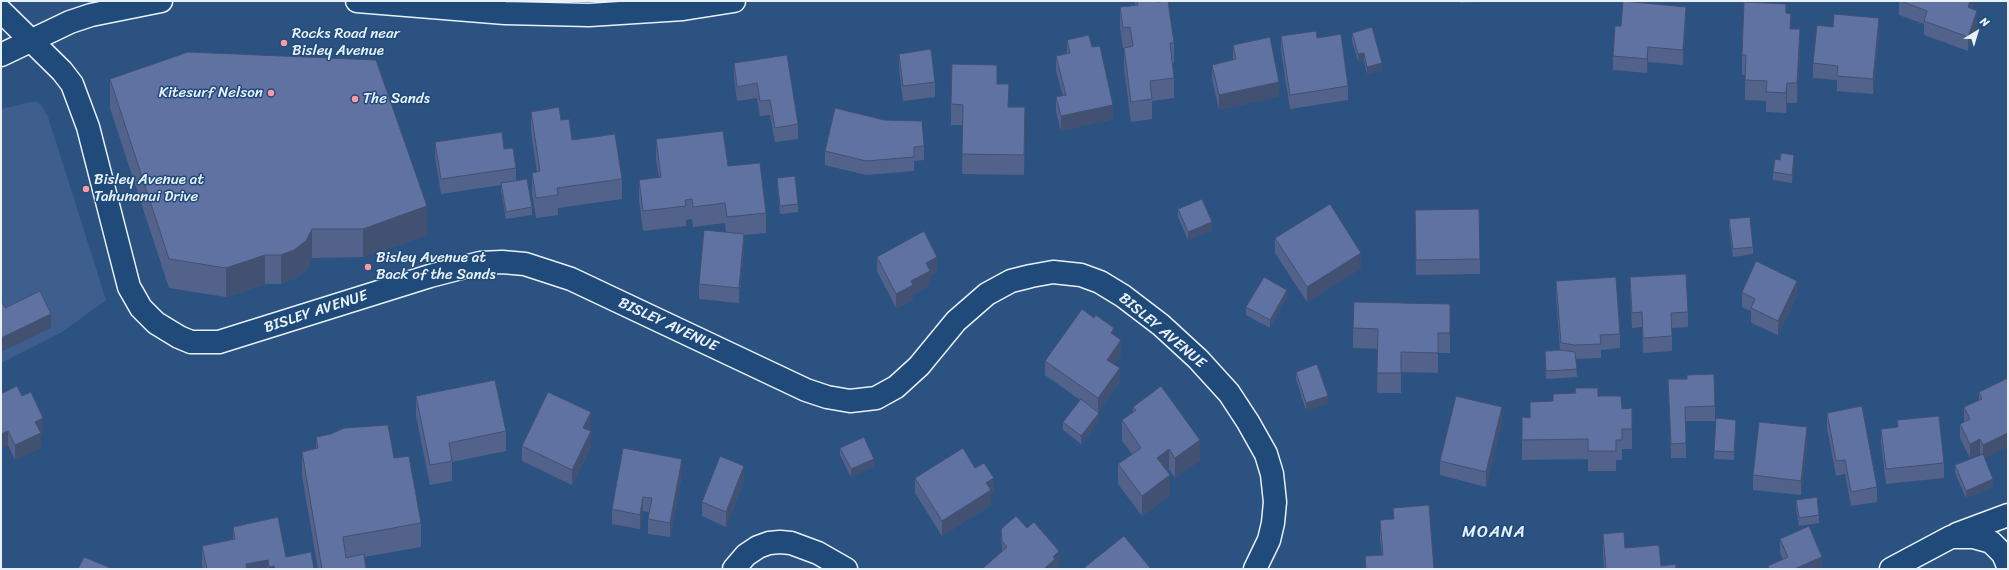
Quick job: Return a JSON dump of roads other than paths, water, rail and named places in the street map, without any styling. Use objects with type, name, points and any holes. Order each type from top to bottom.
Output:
[{"type":"main road","points":[[1,55],[91,15],[161,1]]},
{"type":"main road","points":[[357,1],[505,13],[589,15],[682,9],[734,1]]},
{"type":"main road","name":"BISLEY AVENUE","points":[[1,11],[62,72],[78,96],[88,126],[129,287],[141,308],[156,323],[179,337],[191,342],[219,342],[430,276],[480,263],[502,262],[525,264],[571,279],[806,390],[827,397],[850,401],[876,398],[896,387],[919,366],[956,321],[987,294],[1012,281],[1031,276],[1053,272],[1081,275],[1100,282],[1118,292],[1161,325],[1198,359],[1229,393],[1248,422],[1268,460],[1272,474],[1275,502],[1273,523],[1269,540],[1255,569]]},
{"type":"main road","points":[[1891,569],[1951,537],[2008,515]]},
{"type":"main road","points":[[1951,537],[1973,537],[1991,542],[2003,554],[2008,566]]},
{"type":"main road","points":[[734,569],[746,555],[758,547],[769,543],[780,542],[791,543],[818,553],[846,569]]},
{"type":"place","name":"Rocks Road near Bisley Avenue","points":[[284,43]]},
{"type":"place","name":"Kitesurf Nelson","points":[[271,93]]},
{"type":"place","name":"The Sands","points":[[355,99]]},
{"type":"place","name":"Bisley Avenue at Tahunanui Drive","points":[[86,189]]},
{"type":"place","name":"Bisley Avenue at Back of the Sands","points":[[368,267]]},
{"type":"district","name":"MOANA","points":[[1494,533]]}]
